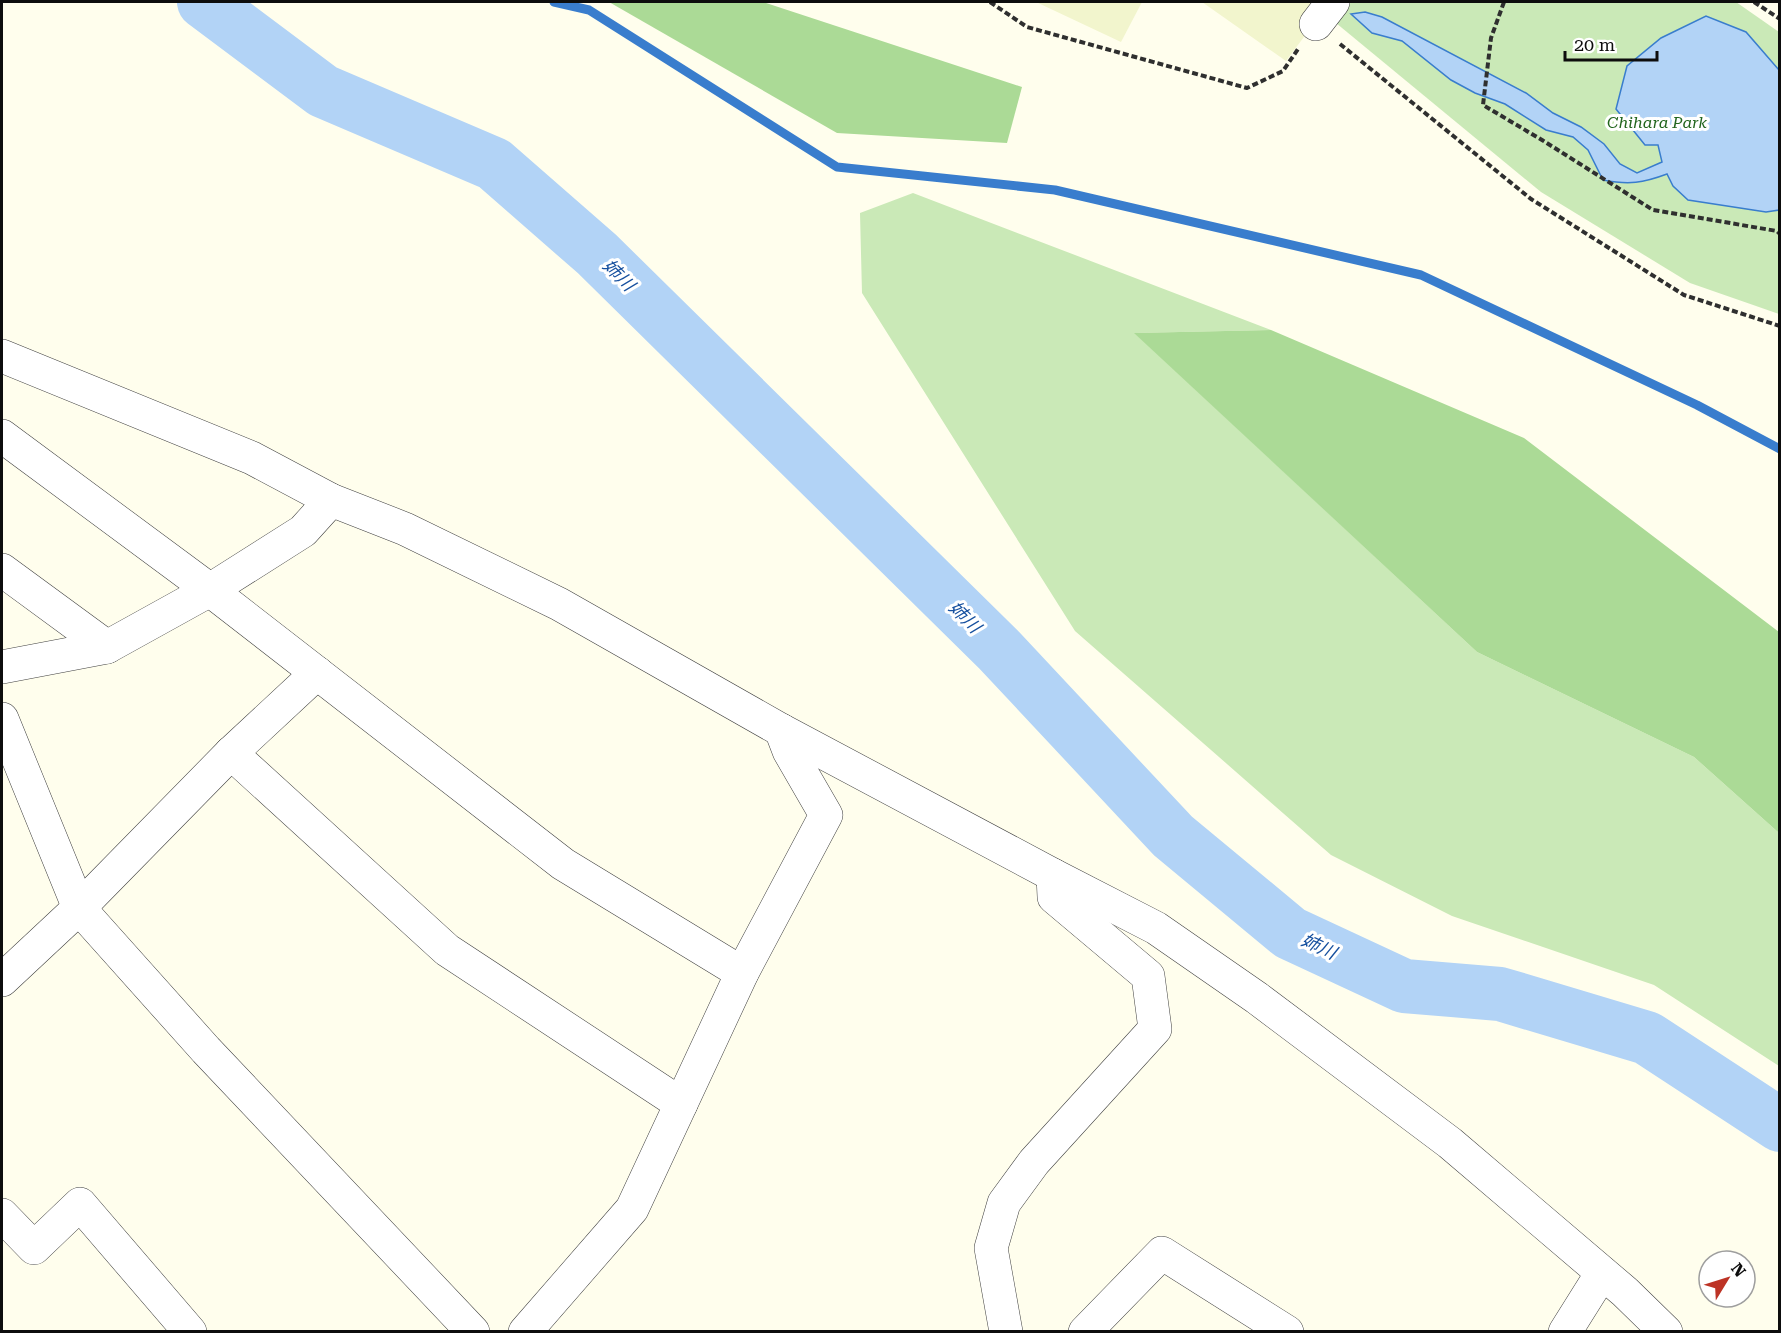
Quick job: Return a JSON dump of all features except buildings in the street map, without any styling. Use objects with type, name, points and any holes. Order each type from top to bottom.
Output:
[{"type":"street","points":[[2,356],[252,458],[331,500],[405,529],[559,604],[782,730],[1156,928],[1257,998],[1450,1143],[1602,1272],[1666,1332]]},
{"type":"street","points":[[2,436],[210,590],[563,864],[742,973]]},
{"type":"street","points":[[2,668],[107,647],[210,590],[303,531],[331,500]]},
{"type":"street","points":[[2,570],[107,647]]},
{"type":"street","points":[[2,980],[79,908],[231,753],[317,673]]},
{"type":"street","points":[[2,719],[79,908],[206,1050],[473,1332]]},
{"type":"street","points":[[525,1332],[632,1209],[742,973],[826,815],[789,751],[782,730]]},
{"type":"street","points":[[231,753],[447,950],[681,1104]]},
{"type":"street","points":[[1006,1332],[991,1248],[1004,1203],[1034,1162],[1155,1029],[1148,976],[1054,897],[1053,875]]},
{"type":"street","points":[[2,1215],[34,1248],[80,1204],[190,1332]]},
{"type":"street","points":[[1094,1329],[1162,1253],[1287,1332]]},
{"type":"street","points":[[1565,1332],[1602,1272]]},
{"type":"path","points":[[990,2],[1027,27],[1247,88],[1283,71],[1324,13],[1531,200],[1684,295],[1779,326]]},
{"type":"path","points":[[1504,2],[1491,38],[1483,105],[1653,210],[1777,231],[1779,234]]},
{"type":"path","points":[[1754,2],[1779,19]]},
{"type":"green space","points":[[609,2],[763,2],[1022,87],[1007,143],[837,133]]},
{"type":"green space","points":[[1036,2],[1142,2],[1121,42]]},
{"type":"green space","points":[[1202,2],[1330,2],[1286,61]]},
{"type":"green space","name":"Chihara Park","points":[[1351,2],[1736,2],[1779,32],[1779,314],[1690,283],[1541,192],[1336,23]]},
{"type":"green space","points":[[913,193],[1271,330],[1135,333],[1477,652],[1694,757],[1779,833],[1779,1066],[1654,985],[1452,916],[1331,855],[1075,631],[862,293],[860,213]]},
{"type":"green space","points":[[1271,330],[1524,438],[1779,632],[1779,833],[1694,757],[1477,652],[1134,333]]},
{"type":"water","points":[[1365,12],[1382,17],[1526,93],[1553,113],[1581,127],[1604,144],[1620,164],[1637,173],[1662,162],[1658,145],[1645,145],[1616,109],[1627,66],[1661,38],[1706,16],[1746,32],[1779,70],[1779,210],[1766,212],[1688,200],[1673,186],[1667,174],[1636,182],[1603,180],[1588,150],[1573,137],[1546,130],[1505,104],[1475,93],[1451,80],[1402,41],[1372,33],[1351,14]]},
{"type":"waterway","name":"姉川","points":[[204,2],[323,91],[494,164],[597,254],[999,650],[1173,836],[1290,933],[1404,986],[1500,994],[1647,1038],[1780,1125]]},
{"type":"waterway","points":[[554,2],[589,10],[837,167],[1055,190],[1421,275],[1697,405],[1780,449]]}]
